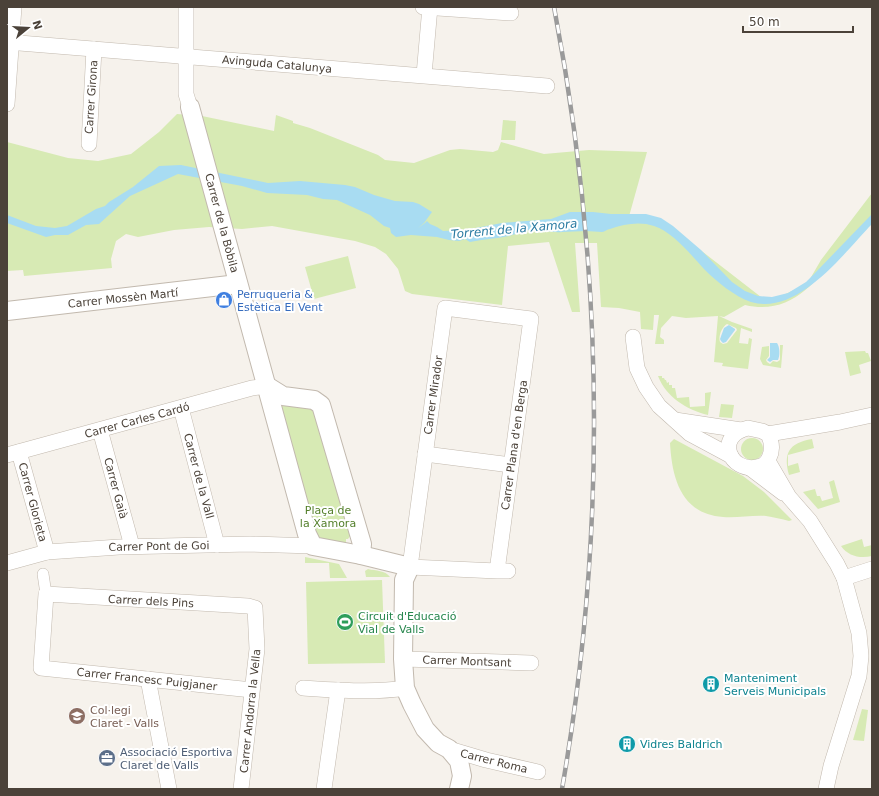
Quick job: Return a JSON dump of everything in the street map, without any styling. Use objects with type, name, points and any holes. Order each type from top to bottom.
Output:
[{"type":"street","points":[[7,104],[9,43],[14,7]]},
{"type":"street","name":"Carrer de la Bòbila","points":[[186,7],[186,94],[267,386]]},
{"type":"street","points":[[424,75],[428,7],[511,13]]},
{"type":"street","name":"Avinguda Catalunya","points":[[9,43],[547,86]]},
{"type":"street","name":"Carrer Girona","points":[[89,144],[94,49]]},
{"type":"street","name":"Carrer Mossèn Martí","points":[[7,311],[238,284]]},
{"type":"street","name":"Carrer Mirador","points":[[459,789],[462,776],[458,761],[449,749],[438,743],[425,729],[405,688],[403,659],[404,580],[410,567],[445,308],[531,319]]},
{"type":"street","name":"Carrer Plana d'en Berga","points":[[410,567],[503,571],[511,465],[531,319]]},
{"type":"street","points":[[633,337],[637,368],[646,387],[660,406],[690,434],[731,456],[739,464],[750,468],[789,496]]},
{"type":"street","points":[[267,386],[303,520],[313,546],[361,555],[410,567]]},
{"type":"street","points":[[267,386],[283,396],[314,400],[321,405],[362,544],[361,555]]},
{"type":"street","name":"Carrer Carles Cardó","points":[[13,453],[252,388],[267,386]]},
{"type":"street","name":"Carrer de la Vall","points":[[181,408],[217,545]]},
{"type":"street","points":[[731,456],[729,442],[732,437],[741,430],[748,428],[768,434],[872,415]]},
{"type":"street","points":[[675,420],[741,430]]},
{"type":"street","name":"Carrer Gaià","points":[[100,430],[132,546]]},
{"type":"street","points":[[750,468],[763,466],[768,461],[772,446],[768,434]]},
{"type":"street","name":"Carrer Glorieta","points":[[13,453],[49,556]]},
{"type":"street","points":[[425,454],[511,465]]},
{"type":"street","points":[[768,461],[789,496],[810,521],[838,564],[844,578],[859,633],[865,679],[831,766],[826,789]]},
{"type":"street","name":"Carrer Pont de Goi","points":[[7,563],[49,556],[132,546],[250,544],[313,546]]},
{"type":"street","points":[[844,578],[872,569]]},
{"type":"street","points":[[43,574],[46,594]]},
{"type":"street","name":"Carrer dels Pins","points":[[46,594],[251,605]]},
{"type":"street","name":"Carrer Francesc Puigjaner","points":[[46,594],[41,668],[252,690]]},
{"type":"street","name":"Carrer Andorra la Vella","points":[[241,789],[257,649],[251,605]]},
{"type":"street","name":"Carrer Montsant","points":[[403,659],[531,663]]},
{"type":"street","points":[[148,679],[169,789]]},
{"type":"street","points":[[303,688],[338,690],[405,688]]},
{"type":"street","points":[[324,789],[338,690]]},
{"type":"street","name":"Carrer Roma","points":[[449,749],[486,760],[538,772]]},
{"type":"green space","points":[[177,114],[202,116],[274,131],[276,115],[293,121],[293,123],[310,128],[378,155],[385,160],[414,163],[450,150],[460,149],[493,152],[498,150],[501,142],[544,154],[589,150],[647,152],[628,220],[648,221],[681,235],[761,297],[779,297],[807,284],[821,260],[872,193],[872,215],[846,243],[813,283],[790,300],[777,305],[762,307],[745,305],[724,317],[719,316],[752,329],[752,332],[741,328],[739,343],[748,344],[749,338],[752,339],[748,369],[722,366],[723,363],[714,362],[718,316],[686,318],[672,316],[661,328],[660,337],[664,340],[664,344],[655,344],[659,315],[654,315],[653,330],[641,329],[640,312],[619,308],[601,307],[597,243],[575,243],[580,312],[572,312],[549,242],[508,246],[502,305],[412,294],[405,291],[398,269],[386,254],[375,247],[355,241],[272,226],[242,229],[209,227],[174,230],[138,237],[126,234],[116,241],[111,259],[112,268],[24,276],[23,270],[7,271],[7,142],[68,158],[98,161],[131,154],[159,132]],"holes":[[[727,324],[736,328],[737,330],[727,343],[723,344],[720,342],[720,334],[725,325]]]},
{"type":"green space","points":[[503,120],[516,121],[515,140],[501,140]]},
{"type":"green space","points":[[348,256],[356,288],[314,299],[305,267]]},
{"type":"green space","points":[[780,345],[783,345],[781,368],[763,365],[760,359],[762,347],[769,346],[769,356],[766,360],[770,364],[773,361],[777,362],[780,360]]},
{"type":"green space","points":[[865,351],[868,353],[871,361],[859,365],[861,373],[850,376],[845,352]]},
{"type":"green space","points":[[658,376],[662,376],[667,383],[669,382],[669,385],[672,385],[672,388],[675,388],[677,398],[689,397],[690,407],[705,406],[705,393],[711,392],[708,415],[692,410],[678,402],[666,390]]},
{"type":"green space","name":"Plaça de la Xamora","points":[[280,404],[312,405],[354,530],[348,539],[346,539],[346,544],[322,539],[311,531]]},
{"type":"green space","points":[[721,404],[734,405],[732,418],[719,417]]},
{"type":"green space","points":[[748,438],[756,438],[763,445],[763,453],[756,460],[748,460],[741,453],[741,445]]},
{"type":"green space","points":[[674,439],[743,476],[764,492],[792,520],[789,521],[766,516],[723,517],[709,514],[697,509],[688,501],[682,492],[673,469],[670,443]]},
{"type":"green space","points":[[812,439],[814,448],[788,455],[793,446]]},
{"type":"green space","points":[[788,455],[788,466],[798,463],[800,472],[789,475],[787,467]]},
{"type":"green space","points":[[834,480],[840,502],[818,509],[803,492],[815,489],[817,496],[820,496],[822,501],[833,498],[829,482]]},
{"type":"green space","points":[[862,539],[864,547],[872,545],[872,556],[855,556],[847,552],[841,546]]},
{"type":"green space","points":[[305,557],[339,564],[347,578],[330,578],[329,563],[305,563]]},
{"type":"green space","points":[[368,569],[383,572],[390,577],[366,577],[365,571]]},
{"type":"green space","name":"Circuit d'Educació Vial de Valls","points":[[382,580],[385,663],[308,664],[306,582]]},
{"type":"green space","points":[[862,709],[868,710],[864,741],[853,740]]},
{"type":"water","name":"Torrent de la Xamora","points":[[181,165],[268,183],[300,181],[355,187],[374,195],[395,201],[413,202],[419,204],[432,212],[424,223],[418,228],[427,221],[443,231],[465,230],[502,223],[551,219],[570,212],[646,214],[661,218],[673,226],[701,250],[732,282],[745,291],[758,296],[772,297],[788,293],[806,282],[872,214],[872,224],[819,279],[803,291],[786,300],[769,304],[751,302],[720,284],[668,233],[649,224],[638,223],[626,225],[609,229],[604,232],[555,232],[532,230],[504,237],[470,242],[465,239],[459,241],[437,237],[411,235],[396,237],[391,233],[390,228],[384,226],[370,215],[337,200],[323,199],[307,195],[267,193],[242,186],[178,174],[130,196],[99,224],[86,225],[68,235],[46,237],[7,223],[7,215],[36,226],[55,228],[67,226],[96,209],[105,206],[133,187],[159,166]]},
{"type":"water","points":[[729,325],[735,330],[726,342],[723,343],[720,339],[724,328]]},
{"type":"water","points":[[770,343],[777,343],[779,347],[779,356],[778,360],[773,360],[770,362],[767,360],[770,357]]},
{"type":"railway","points":[[554,7],[571,105],[583,202],[591,300],[594,398],[593,495],[587,593],[577,691],[562,789]]},
{"type":"place","name":"Perruqueria & Estètica El Vent","points":[[224,300]]},
{"type":"place","name":"Circuit d'Educació Vial de Valls","points":[[345,622]]},
{"type":"place","name":"Manteniment Serveis Municipals","points":[[711,684]]},
{"type":"place","name":"Col·legi Claret - Valls","points":[[77,716]]},
{"type":"place","name":"Vidres Baldrich","points":[[627,744]]},
{"type":"place","name":"Associació Esportiva Claret de Valls","points":[[107,758]]}]
